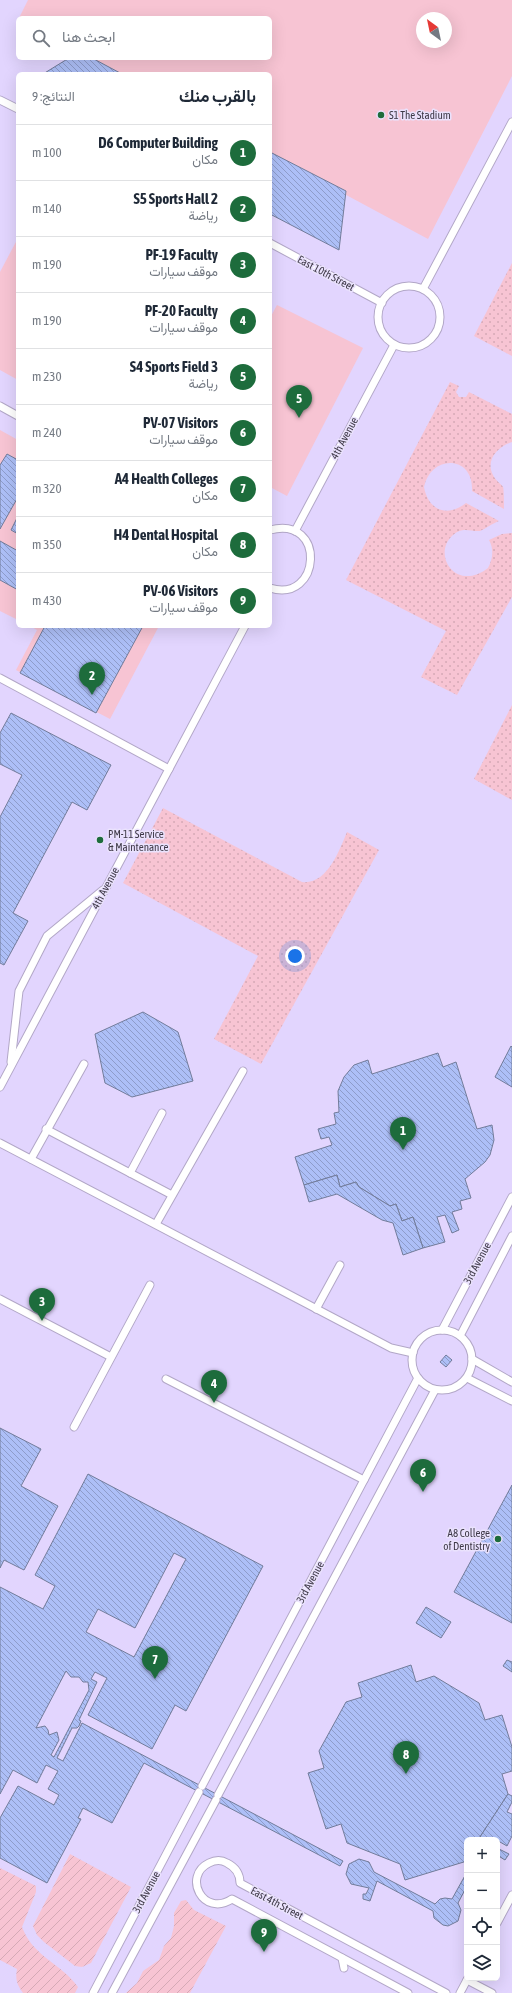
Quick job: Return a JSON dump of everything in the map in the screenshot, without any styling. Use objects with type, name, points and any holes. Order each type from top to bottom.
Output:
[{"type":"lane","points":[[0,100],[16,108]]},
{"type":"lane","points":[[423,289],[512,122]]},
{"type":"lane","name":"East 10th Street","points":[[272,244],[382,303]]},
{"type":"lane","points":[[406,286],[423,289],[431,295],[440,310],[439,328],[435,336],[428,342],[412,349],[394,345],[387,340],[378,325],[378,316],[382,303],[390,293],[398,288],[406,286]]},
{"type":"lane","name":"4th Avenue","points":[[295,531],[394,345]]},
{"type":"lane","points":[[0,406],[16,415]]},
{"type":"lane","points":[[272,530],[287,528],[295,531],[302,536],[311,551],[310,569],[300,583],[284,590],[272,588]]},
{"type":"lane","name":"4th Avenue","points":[[0,1087],[243,628]]},
{"type":"lane","points":[[0,678],[169,769]]},
{"type":"lane","points":[[11,1067],[19,991],[47,936],[106,888]]},
{"type":"lane","points":[[31,1158],[84,1064]]},
{"type":"lane","points":[[156,1224],[243,1071]]},
{"type":"lane","points":[[130,1173],[162,1113]]},
{"type":"lane","points":[[46,1129],[172,1195]]},
{"type":"lane","points":[[0,1143],[390,1348],[413,1353]]},
{"type":"lane","name":"3rd Avenue","points":[[442,1330],[512,1197]]},
{"type":"lane","name":"3rd Avenue","points":[[460,1336],[512,1236]]},
{"type":"lane","points":[[316,1309],[340,1265]]},
{"type":"lane","points":[[74,1427],[150,1285]]},
{"type":"lane","points":[[0,1299],[111,1357]]},
{"type":"lane","points":[[442,1330],[450,1331],[460,1336],[468,1345],[472,1359],[472,1368],[467,1378],[458,1386],[450,1389],[435,1390],[427,1387],[418,1378],[413,1368],[413,1353],[420,1339],[427,1334],[442,1330]]},
{"type":"lane","points":[[472,1359],[512,1382]]},
{"type":"lane","name":"3rd Avenue","points":[[92,1993],[418,1378]]},
{"type":"lane","points":[[467,1378],[512,1401]]},
{"type":"lane","points":[[166,1379],[364,1480]]},
{"type":"lane","name":"3rd Avenue","points":[[112,1993],[435,1390]]},
{"type":"lane","name":"East 4th Street","points":[[408,1993],[232,1899],[221,1904],[208,1902],[198,1892],[197,1886],[199,1872],[203,1867],[216,1861],[229,1864],[238,1873],[240,1883],[446,1993]]},
{"type":"lane","points":[[500,1917],[512,1895]]},
{"type":"lane","points":[[342,1958],[344,1968]]},
{"type":"lane","points":[[460,1993],[466,1981]]},
{"type":"lane","points":[[471,1981],[492,1993]]},
{"type":"shaded area","points":[[0,0],[512,0],[512,1993],[0,1993]]},
{"type":"shaded area","name":"S1 The Stadium","points":[[28,0],[512,0],[512,76],[428,239],[272,155],[272,72],[117,72],[96,60],[272,60],[272,16],[20,16]]},
{"type":"shaded area","points":[[16,242],[16,379],[0,370],[0,272]]},
{"type":"shaded area","points":[[512,263],[512,356],[474,336]]},
{"type":"shaded area","points":[[277,305],[363,348],[287,496],[272,488],[272,314]]},
{"type":"shaded area","points":[[450,382],[459,386],[456,392],[459,397],[466,397],[469,392],[512,414],[512,442],[502,447],[494,454],[491,464],[494,477],[503,487],[504,509],[472,491],[471,479],[460,465],[451,463],[443,464],[428,476],[424,487],[426,495],[430,501],[439,509],[445,511],[452,510],[459,508],[466,503],[499,521],[480,531],[464,530],[453,535],[447,543],[445,552],[446,560],[450,568],[457,574],[466,576],[476,575],[488,568],[492,554],[492,547],[489,540],[502,534],[512,533],[512,597],[457,695],[421,677],[446,631],[346,580]]},
{"type":"shaded area","points":[[0,430],[16,439],[16,619],[0,611]]},
{"type":"shaded area","points":[[34,628],[158,628],[110,719],[16,670],[37,630]]},
{"type":"shaded area","points":[[512,705],[512,800],[474,779]]},
{"type":"shaded area","points":[[163,808],[302,882],[311,881],[325,873],[336,857],[347,832],[379,850],[261,1064],[214,1039],[258,956],[123,883]]},
{"type":"shaded area","points":[[70,1854],[131,1887],[91,1963],[82,1967],[75,1966],[44,1942],[37,1935],[33,1926]]},
{"type":"shaded area","points":[[0,1868],[36,1886],[36,1892],[22,1927],[33,1946],[63,1971],[78,1987],[75,1993],[23,1993],[17,1982],[17,1969],[0,1960]]},
{"type":"shaded area","points":[[186,1900],[194,1910],[226,1926],[190,1993],[126,1993],[137,1983],[143,1971],[159,1960],[164,1946],[171,1938],[174,1926],[174,1913],[181,1901]]},
{"type":"building","points":[[66,60],[96,60],[118,72],[46,72]]},
{"type":"building","points":[[272,153],[346,191],[339,250],[272,215]]},
{"type":"building","points":[[7,454],[16,459],[16,501],[0,529],[0,465]]},
{"type":"building","points":[[16,520],[16,533],[11,530]]},
{"type":"building","points":[[0,541],[16,550],[16,589],[0,580]]},
{"type":"building","points":[[44,628],[142,628],[96,713],[20,673]]},
{"type":"building","points":[[11,713],[111,765],[87,810],[72,802],[13,913],[28,921],[4,965],[0,963],[0,817],[22,775],[0,764],[0,733]]},
{"type":"building","points":[[143,1012],[178,1032],[193,1081],[132,1097],[105,1083],[95,1034]]},
{"type":"building","points":[[511,1046],[512,1047],[512,1087],[495,1077]]},
{"type":"building","points":[[438,1053],[443,1067],[456,1062],[477,1129],[492,1125],[494,1140],[490,1155],[485,1162],[465,1179],[471,1198],[460,1201],[462,1209],[452,1212],[459,1230],[452,1233],[445,1215],[437,1217],[445,1242],[423,1248],[413,1217],[402,1221],[396,1204],[390,1206],[359,1187],[356,1182],[340,1187],[337,1175],[304,1185],[295,1157],[332,1145],[329,1137],[321,1139],[318,1129],[336,1124],[334,1113],[339,1112],[338,1091],[344,1077],[354,1065],[368,1060],[372,1074]]},
{"type":"building","points":[[337,1175],[340,1187],[356,1182],[359,1187],[390,1206],[396,1204],[402,1221],[413,1217],[423,1248],[403,1255],[393,1223],[382,1220],[337,1194],[309,1202],[304,1185]]},
{"type":"building","points":[[446,1355],[452,1360],[446,1367],[440,1362]]},
{"type":"building","points":[[0,1428],[41,1449],[21,1486],[58,1506],[24,1570],[4,1560],[0,1568]]},
{"type":"building","points":[[88,1474],[263,1566],[186,1711],[175,1705],[152,1749],[88,1715],[107,1678],[95,1672],[91,1679],[97,1682],[79,1720],[81,1721],[79,1726],[77,1728],[72,1728],[57,1758],[63,1761],[82,1723],[343,1861],[340,1866],[144,1763],[112,1823],[83,1808],[78,1818],[81,1819],[47,1883],[0,1858],[0,1818],[18,1786],[54,1805],[59,1795],[48,1789],[58,1771],[46,1765],[37,1783],[13,1770],[0,1794],[0,1587],[43,1609],[55,1586],[35,1575]],"holes":[[[174,1553],[186,1559],[134,1657],[86,1632],[98,1609],[135,1628]],[[66,1671],[71,1677],[79,1677],[83,1682],[88,1682],[89,1690],[54,1757],[51,1755],[59,1740],[57,1732],[49,1735],[45,1726],[36,1728]]]},
{"type":"building","name":"A8 College of Dentistry","points":[[512,1485],[512,1623],[454,1592]]},
{"type":"building","points":[[426,1607],[451,1622],[441,1638],[416,1623]]},
{"type":"building","points":[[507,1660],[512,1662],[512,1672],[503,1666]]},
{"type":"building","points":[[411,1665],[416,1682],[434,1676],[479,1703],[485,1720],[502,1715],[512,1747],[512,1771],[502,1774],[508,1794],[480,1837],[464,1837],[464,1862],[405,1880],[400,1864],[347,1843],[341,1824],[326,1829],[308,1773],[324,1768],[319,1751],[346,1702],[362,1697],[358,1683]]},
{"type":"building","points":[[508,1794],[512,1796],[512,1802],[507,1812],[512,1814],[512,1836],[507,1846],[500,1842],[500,1837],[480,1837]]},
{"type":"building","points":[[500,1850],[509,1854],[505,1860],[500,1857]]},
{"type":"building","points":[[359,1859],[369,1862],[374,1872],[435,1904],[440,1899],[452,1899],[464,1877],[464,1892],[458,1903],[461,1910],[458,1921],[448,1926],[443,1925],[434,1918],[433,1911],[377,1881],[370,1901],[363,1899],[363,1894],[366,1894],[369,1888],[351,1884],[346,1874],[349,1864]]},
{"type":"place","name":"S1 The Stadium","points":[[381,115]]},
{"type":"place","name":"S4 Sports Field 3","points":[[299,418]]},
{"type":"place","name":"S5 Sports Hall 2","points":[[92,695]]},
{"type":"place","name":"PM-11 Service & Maintenance","points":[[100,840]]},
{"type":"place","name":"D6 Computer Building","points":[[403,1150]]},
{"type":"place","name":"PF-19 Faculty","points":[[42,1321]]},
{"type":"place","name":"PF-20 Faculty","points":[[214,1403]]},
{"type":"place","name":"PV-07 Visitors","points":[[423,1492]]},
{"type":"place","name":"A8 College of Dentistry","points":[[498,1539]]},
{"type":"place","name":"A4 Health Colleges","points":[[155,1679]]},
{"type":"place","name":"H4 Dental Hospital","points":[[406,1774]]},
{"type":"place","name":"PV-06 Visitors","points":[[264,1952]]}]
